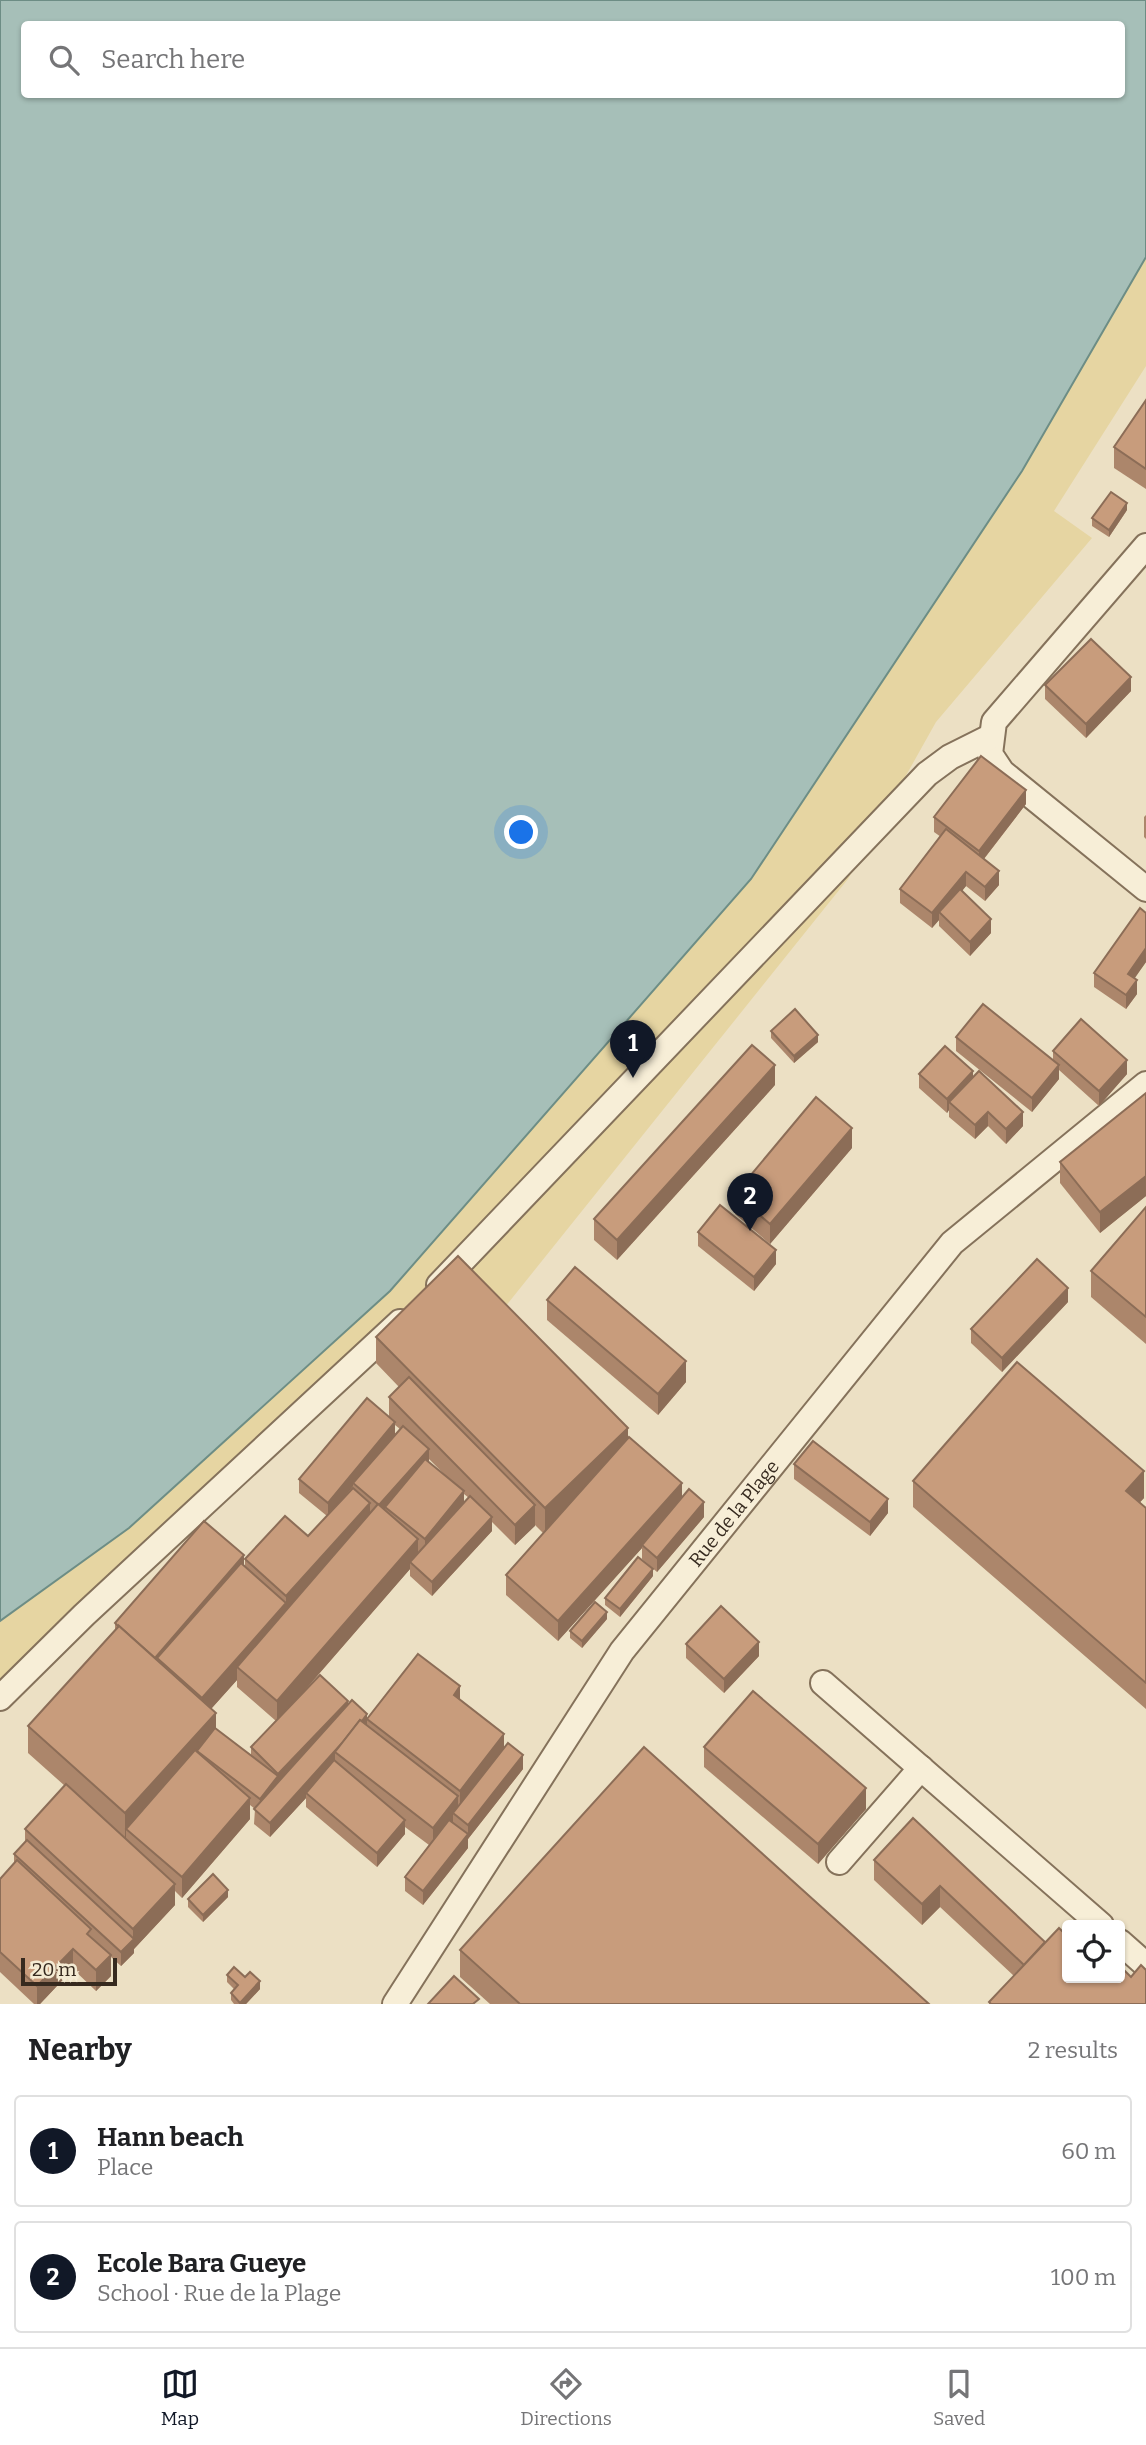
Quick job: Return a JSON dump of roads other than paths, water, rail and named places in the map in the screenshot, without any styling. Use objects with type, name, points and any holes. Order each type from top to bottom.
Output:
[{"type":"street","points":[[1146,546],[994,722],[990,737],[990,754],[1002,772],[1146,889]]},
{"type":"street","points":[[0,1698],[84,1615],[462,1264],[927,774],[950,757],[990,737]]},
{"type":"street","name":"Rue de la Plage","points":[[395,2004],[622,1651],[952,1243],[1146,1084]]},
{"type":"street","points":[[823,1683],[1095,1920]]},
{"type":"street","points":[[839,1862],[921,1768]]},
{"type":"street","points":[[1125,1946],[1146,1965]]},
{"type":"water","points":[[0,0],[1146,0],[1146,257],[1022,471],[751,879],[390,1291],[129,1528],[0,1621]]},
{"type":"place","name":"Hann beach","points":[[633,1078]]},
{"type":"place","name":"Ecole Bara Gueye","points":[[750,1231]]}]
